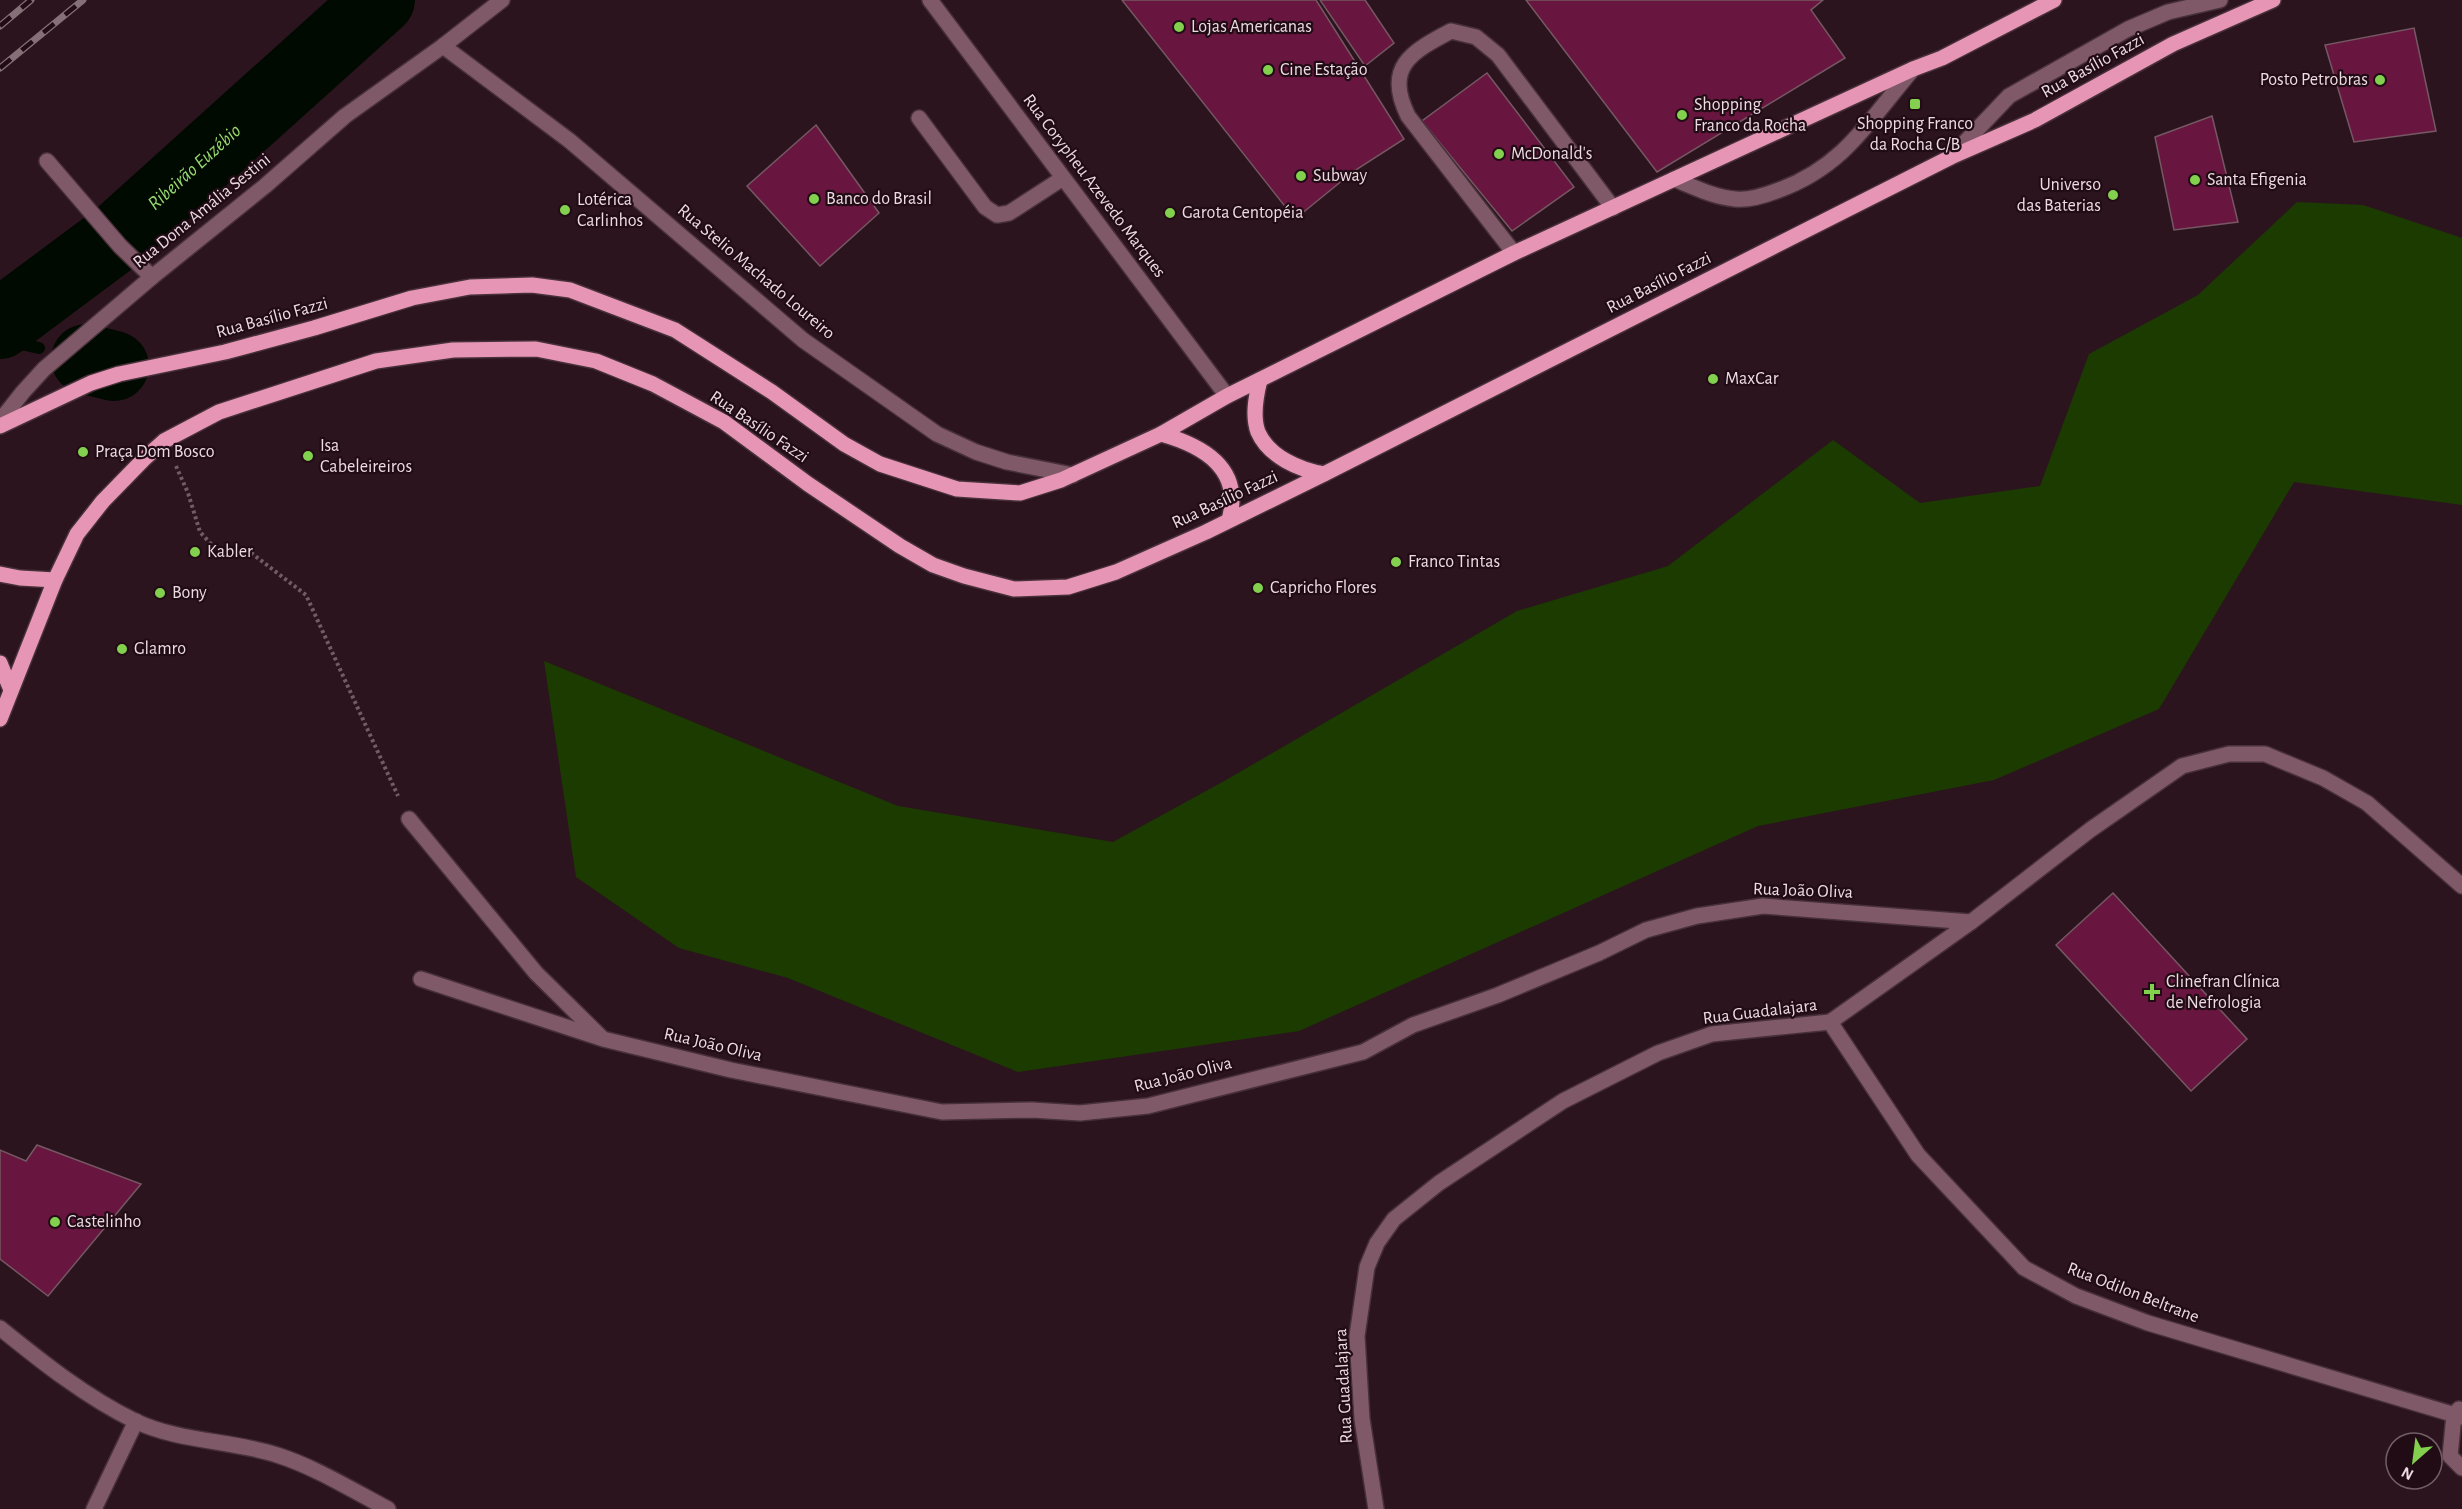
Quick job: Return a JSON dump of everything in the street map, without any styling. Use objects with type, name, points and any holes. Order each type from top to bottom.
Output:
[{"type":"main road","name":"Rua Basílio Fazzi","points":[[0,426],[72,391],[119,374],[225,351],[314,328],[412,298],[470,287],[532,285],[570,290],[675,330],[772,392],[844,444],[880,464],[957,489],[1020,493],[1073,475],[1161,434],[1227,396],[1514,253],[1913,69],[1942,58],[2054,0]]},
{"type":"main road","name":"Rua Basílio Fazzi","points":[[0,719],[55,580],[77,534],[103,501],[144,459],[164,441],[219,412],[376,361],[453,350],[536,349],[596,361],[653,384],[724,422],[808,484],[900,546],[933,565],[1014,589],[1068,587],[1116,572],[1324,474],[1951,157],[2035,120],[2173,44],[2273,0]]},
{"type":"main road","points":[[1260,380],[1255,409],[1258,432],[1266,443],[1287,461],[1303,470],[1324,474]]},
{"type":"main road","points":[[1161,434],[1195,446],[1219,465],[1232,486],[1232,509],[1229,520]]},
{"type":"main road","points":[[0,574],[20,578],[55,580]]},
{"type":"main road","points":[[0,663],[11,690]]},
{"type":"street","name":"Rua Dona Amália Sestini","points":[[0,421],[44,369],[152,277],[265,186],[345,116],[443,46],[501,0]]},
{"type":"street","name":"Rua Corypheu Azevedo Marques","points":[[930,0],[1227,396]]},
{"type":"street","points":[[1951,157],[2009,96],[2128,29],[2168,12],[2220,0]]},
{"type":"street","points":[[1514,253],[1408,116],[1401,102],[1399,85],[1402,65],[1416,52],[1451,32],[1476,37],[1498,55],[1613,208]]},
{"type":"street","name":"Rua Stelio Machado Loureiro","points":[[443,46],[570,141],[803,340],[937,434],[976,452],[1007,462],[1073,475]]},
{"type":"street","points":[[1674,179],[1713,195],[1737,200],[1765,195],[1793,185],[1839,157],[1859,137],[1913,69]]},
{"type":"street","points":[[919,118],[985,207],[997,215],[1009,213],[1063,178]]},
{"type":"street","points":[[47,161],[120,246],[152,277]]},
{"type":"street","name":"Rua Guadalajara","points":[[1376,1509],[1362,1419],[1357,1336],[1367,1267],[1377,1243],[1394,1219],[1439,1183],[1563,1101],[1658,1053],[1712,1035],[1830,1022],[1971,922],[2090,830],[2182,766],[2229,754],[2265,754],[2323,778],[2367,803],[2462,886]]},
{"type":"street","points":[[409,819],[536,973],[603,1039]]},
{"type":"street","name":"Rua João Oliva","points":[[421,978],[603,1039],[731,1070],[942,1112],[1032,1110],[1080,1113],[1148,1106],[1363,1052],[1413,1025],[1498,995],[1599,953],[1646,930],[1697,915],[1763,906],[1971,922]]},
{"type":"street","name":"Rua Odilon Beltrane","points":[[1830,1022],[1918,1155],[2024,1268],[2076,1296],[2148,1323],[2459,1413]]},
{"type":"street","points":[[0,1328],[88,1394],[136,1421],[166,1433],[239,1445],[279,1456],[333,1480],[388,1509]]},
{"type":"street","points":[[2459,1413],[2450,1456],[2462,1468]]},
{"type":"street","points":[[94,1509],[136,1421]]},
{"type":"path","points":[[188,493],[200,532],[221,555],[250,552],[306,595],[409,819]]},
{"type":"green space","points":[[2297,202],[2363,205],[2462,238],[2462,505],[2294,482],[2159,709],[1994,780],[1758,826],[1299,1031],[1018,1072],[788,978],[679,948],[576,877],[544,661],[898,806],[1113,842],[1226,780],[1517,611],[1668,566],[1833,440],[1920,503],[2040,486],[2089,354],[2198,295]]},
{"type":"building","name":"Cine Estação","points":[[1122,0],[1316,0],[1404,139],[1354,171],[1295,219]]},
{"type":"building","points":[[1320,0],[1365,0],[1394,43],[1365,66]]},
{"type":"building","name":"Shopping Franco da Rocha","points":[[1526,0],[1823,0],[1811,10],[1845,58],[1657,172]]},
{"type":"building","name":"Posto Petrobras","points":[[2414,28],[2436,131],[2354,142],[2325,45]]},
{"type":"building","name":"McDonald's","points":[[1487,73],[1574,187],[1512,231],[1422,121]]},
{"type":"building","name":"Santa Efigenia","points":[[2212,116],[2238,222],[2174,230],[2155,137]]},
{"type":"building","name":"Banco do Brasil","points":[[816,125],[879,213],[820,266],[747,186]]},
{"type":"building","name":"Clinefran Clínica de Nefrologia","points":[[2113,893],[2247,1039],[2191,1091],[2056,945]]},
{"type":"building","name":"Castelinho","points":[[37,1145],[141,1184],[48,1296],[0,1259],[0,1150],[26,1161]]},
{"type":"waterway","name":"Ribeirão Euzébio","points":[[0,324],[118,236],[380,0]]},
{"type":"waterway","name":"Ribeirão Euzébio","points":[[0,339],[39,348]]},
{"type":"waterway","points":[[86,359],[114,366]]},
{"type":"railway","points":[[0,26],[31,0]]},
{"type":"railway","points":[[0,68],[83,0]]},
{"type":"place","name":"Lojas Americanas","points":[[1179,27]]},
{"type":"place","name":"Cine Estação","points":[[1268,70]]},
{"type":"place","name":"Posto Petrobras","points":[[2380,80]]},
{"type":"place","name":"Shopping Franco da Rocha C/B","points":[[1915,104]]},
{"type":"place","name":"Shopping Franco da Rocha","points":[[1682,115]]},
{"type":"place","name":"McDonald's","points":[[1499,154]]},
{"type":"place","name":"Subway","points":[[1301,176]]},
{"type":"place","name":"Santa Efigenia","points":[[2195,180]]},
{"type":"place","name":"Universo das Baterias","points":[[2113,195]]},
{"type":"place","name":"Banco do Brasil","points":[[814,199]]},
{"type":"place","name":"Lotérica Carlinhos","points":[[565,210]]},
{"type":"place","name":"Garota Centopéia","points":[[1170,213]]},
{"type":"place","name":"MaxCar","points":[[1713,379]]},
{"type":"place","name":"Praça Dom Bosco","points":[[83,452]]},
{"type":"place","name":"Isa Cabeleireiros","points":[[308,456]]},
{"type":"place","name":"Kabler","points":[[195,552]]},
{"type":"place","name":"Franco Tintas","points":[[1396,562]]},
{"type":"place","name":"Capricho Flores","points":[[1258,588]]},
{"type":"place","name":"Bony","points":[[160,593]]},
{"type":"place","name":"Glamro","points":[[122,649]]},
{"type":"place","name":"Clinefran Clínica de Nefrologia","points":[[2152,992]]},
{"type":"place","name":"Castelinho","points":[[55,1222]]}]
